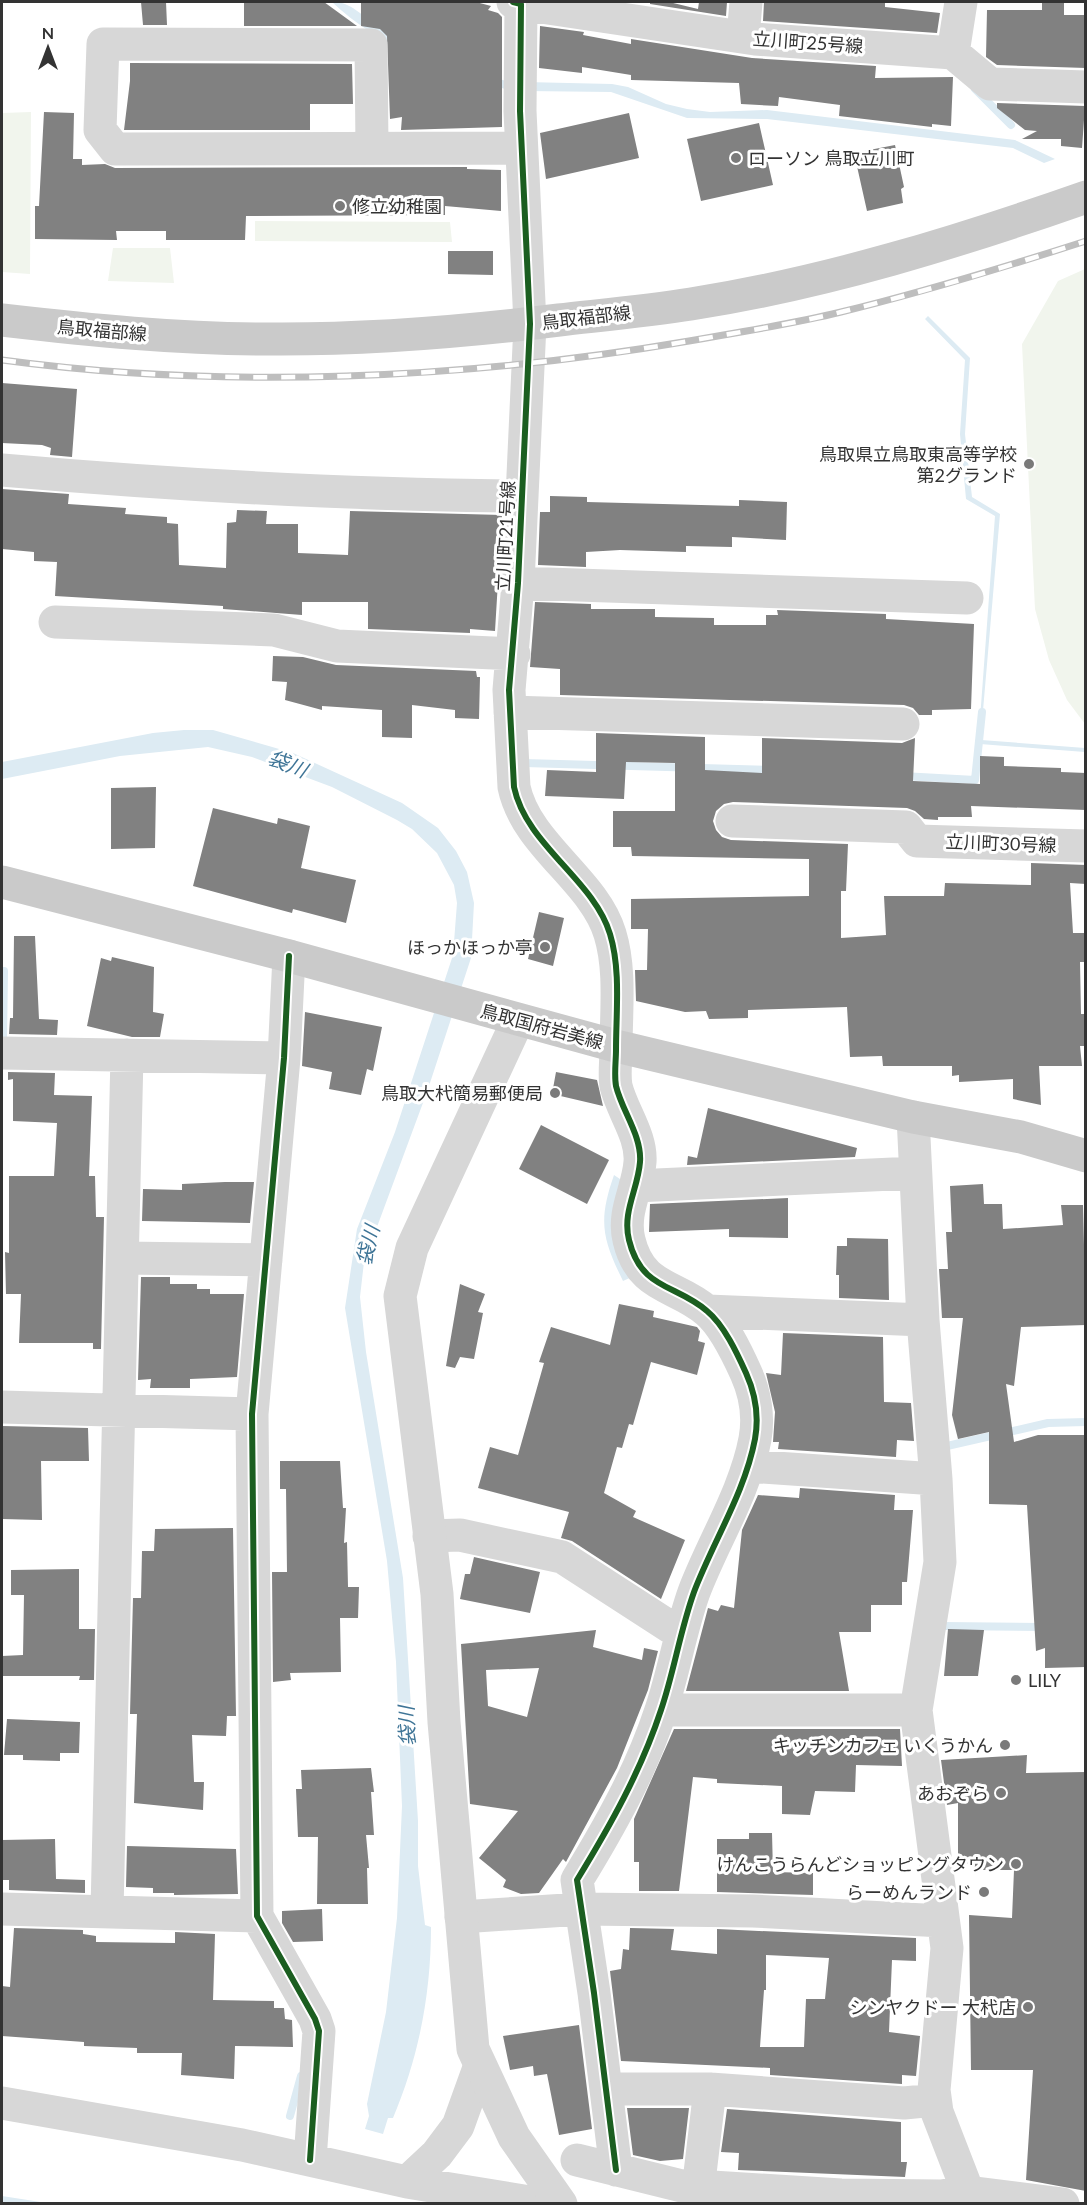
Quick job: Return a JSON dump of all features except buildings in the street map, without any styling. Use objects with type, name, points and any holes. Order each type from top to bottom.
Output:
[{"type":"main road","name":"鳥取福部線","points":[[2,320],[117,333],[267,339],[436,334],[530,324],[692,304],[779,286],[999,228],[1086,197]]},
{"type":"main road","name":"鳥取国府岩美線","points":[[2,882],[288,956],[616,1046],[913,1117],[1021,1137],[1086,1156]]},
{"type":"street","name":"立川町25号線","points":[[517,2],[743,37],[953,53]]},
{"type":"street","name":"立川町21号線","points":[[517,2],[521,148],[530,324],[510,712],[512,769],[517,799],[530,824],[602,915],[610,932],[616,957],[616,1084],[639,1149],[640,1162],[627,1220],[633,1253],[643,1270],[662,1287],[707,1311]]},
{"type":"street","points":[[743,37],[746,2]]},
{"type":"street","points":[[961,2],[953,53],[990,84],[1086,87]]},
{"type":"street","points":[[372,148],[371,45],[103,44],[100,130],[115,149],[521,148]]},
{"type":"street","points":[[2,471],[188,486],[381,495],[522,496]]},
{"type":"street","points":[[518,584],[967,598]]},
{"type":"street","points":[[55,621],[274,630],[337,646],[514,654]]},
{"type":"street","points":[[510,712],[903,724]]},
{"type":"street","name":"立川町30号線","points":[[732,821],[906,827],[917,840],[1086,846]]},
{"type":"street","points":[[288,956],[284,1058],[252,1414],[257,1916],[315,2019],[319,2031],[310,2160]]},
{"type":"street","points":[[518,1020],[412,1248],[403,1276],[400,1314],[436,1594],[472,2049],[514,2137],[561,2204]]},
{"type":"street","points":[[2,1053],[284,1058]]},
{"type":"street","points":[[107,1911],[127,1055]]},
{"type":"street","points":[[913,1117],[923,1320],[936,1479],[940,1562],[916,1710],[946,1947],[934,2090],[937,2112],[969,2198]]},
{"type":"street","points":[[635,1186],[915,1173]]},
{"type":"street","points":[[123,1258],[266,1260]]},
{"type":"street","points":[[707,1311],[923,1320]]},
{"type":"street","points":[[616,2170],[577,1880],[619,1810],[636,1775],[662,1710],[681,1634],[710,1552],[748,1466],[756,1436],[756,1405],[747,1374],[721,1327],[707,1311]]},
{"type":"street","points":[[2,1407],[252,1414]]},
{"type":"street","points":[[748,1466],[936,1479]]},
{"type":"street","points":[[429,1536],[460,1535],[562,1557],[681,1634]]},
{"type":"street","points":[[662,1710],[916,1710]]},
{"type":"street","points":[[2,1909],[257,1916]]},
{"type":"street","points":[[461,1917],[581,1909],[753,1911],[943,1921]]},
{"type":"street","points":[[407,2182],[437,2154],[458,2126],[480,2065]]},
{"type":"street","points":[[606,2089],[710,2089],[904,2103],[935,2100]]},
{"type":"street","points":[[698,2190],[710,2089]]},
{"type":"street","points":[[2,2103],[242,2145],[407,2182],[542,2204]]},
{"type":"street","points":[[577,2160],[698,2190],[712,2187],[852,2195],[941,2196],[1063,2204]]},
{"type":"shaded area","points":[[31,112],[30,274],[2,272],[2,113]]},
{"type":"shaded area","points":[[255,221],[450,222],[452,242],[255,241]]},
{"type":"shaded area","points":[[113,248],[170,248],[174,283],[108,281]]},
{"type":"shaded area","points":[[1085,269],[1085,724],[1067,700],[1049,660],[1035,609],[1022,344],[1058,281]]},
{"type":"water","points":[[332,2],[350,6],[391,34],[424,50],[509,82],[509,90],[438,66],[392,45],[350,18]]},
{"type":"water","points":[[525,82],[612,84],[628,87],[666,104],[687,109],[710,112],[767,110],[1015,140],[1055,159],[1044,163],[1013,148],[767,119],[687,118],[611,92],[526,91]]},
{"type":"water","points":[[928,316],[970,358],[965,434],[972,497],[1000,514],[982,722],[980,719],[995,516],[966,499],[960,434],[965,360],[925,319]]},
{"type":"water","name":"袋川","points":[[213,730],[293,753],[402,803],[438,828],[456,851],[467,872],[474,903],[471,958],[427,1092],[364,1262],[360,1297],[366,1352],[403,1578],[418,1821],[418,1866],[425,1925],[431,1927],[429,1976],[422,2024],[402,2095],[393,2118],[388,2118],[383,2134],[365,2129],[369,2116],[367,2104],[386,2012],[397,1918],[402,1806],[396,1662],[387,1561],[345,1308],[357,1229],[395,1132],[453,955],[457,903],[454,885],[437,853],[412,829],[332,787],[252,757],[208,747],[120,756],[2,779],[2,762],[153,733]]},
{"type":"water","points":[[981,740],[1085,748],[1085,752],[980,744]]},
{"type":"water","points":[[614,1175],[623,1181],[634,1276],[623,1281],[610,1253],[605,1229],[606,1205]]},
{"type":"water","points":[[2,2196],[47,2203],[2,2203]]},
{"type":"waterway","points":[[975,89],[1011,125]]},
{"type":"waterway","points":[[902,776],[975,780],[982,712]]},
{"type":"waterway","points":[[524,763],[773,770]]},
{"type":"waterway","points":[[3,1040],[4,971]]},
{"type":"waterway","points":[[947,1446],[1048,1423],[1086,1422]]},
{"type":"waterway","points":[[943,1626],[1043,1627]]},
{"type":"waterway","points":[[290,2116],[301,2076]]},
{"type":"railway","points":[[2,360],[172,375],[259,377],[433,372],[520,364],[689,341],[822,316],[934,288],[1086,241]]},
{"type":"cycle path","points":[[513,2],[521,4],[520,111],[530,324],[518,583],[509,690],[514,787],[521,808],[532,827],[590,896],[610,934],[617,977],[616,1086],[640,1152],[639,1172],[627,1220],[629,1240],[635,1256],[651,1277],[695,1302],[719,1324],[746,1373],[754,1397],[756,1414],[755,1439],[744,1478],[694,1592],[666,1696],[653,1733],[624,1798],[577,1880],[616,2170]]},
{"type":"cycle path","points":[[289,956],[284,1058],[252,1414],[257,1916],[315,2019],[319,2031],[310,2160]]},
{"type":"place","name":"ローソン 鳥取立川町","points":[[736,158]]},
{"type":"place","name":"修立幼稚園","points":[[340,206]]},
{"type":"place","name":"鳥取県立鳥取東高等学校 第2グランド","points":[[1029,464]]},
{"type":"place","name":"ほっかほっか亭","points":[[545,947]]},
{"type":"place","name":"鳥取大杙簡易郵便局","points":[[555,1093]]},
{"type":"place","name":"LILY","points":[[1016,1680]]},
{"type":"place","name":"キッチンカフェ いくうかん","points":[[1005,1745]]},
{"type":"place","name":"あおぞら","points":[[1001,1793]]},
{"type":"place","name":"けんこうらんどショッピングタウン","points":[[1016,1864]]},
{"type":"place","name":"らーめんランド","points":[[984,1892]]},
{"type":"place","name":"シンヤクドー 大杙店","points":[[1028,2007]]}]
